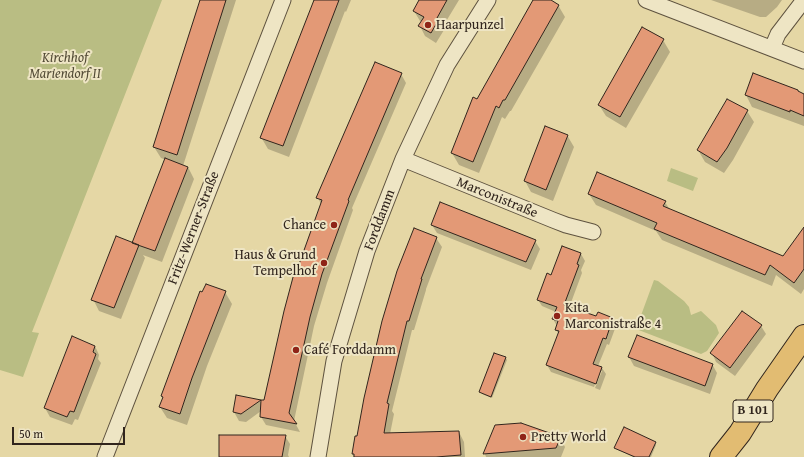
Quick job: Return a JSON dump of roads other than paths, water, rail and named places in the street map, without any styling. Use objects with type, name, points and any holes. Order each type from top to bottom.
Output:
[{"type":"main road","name":"B 101","points":[[721,457],[740,433],[804,336]]},
{"type":"street","name":"Fritz-Werner-Straße","points":[[105,457],[283,0]]},
{"type":"street","name":"Forddamm","points":[[318,457],[334,361],[368,251],[403,159],[447,64],[488,0]]},
{"type":"street","points":[[646,0],[804,61]]},
{"type":"street","points":[[772,48],[778,34],[804,0]]},
{"type":"street","name":"Marconistraße","points":[[403,159],[566,225],[593,232]]},
{"type":"place","name":"Haarpunzel","points":[[428,25]]},
{"type":"place","name":"Chance","points":[[334,225]]},
{"type":"place","name":"Haus & Grund Tempelhof","points":[[324,263]]},
{"type":"place","name":"Kita Marconistraße 4","points":[[557,316]]},
{"type":"place","name":"Café Forddamm","points":[[296,350]]},
{"type":"place","name":"Pretty World","points":[[523,437]]},
{"type":"park label","name":"Kirchhof Mariendorf II","points":[[65,66]]}]
